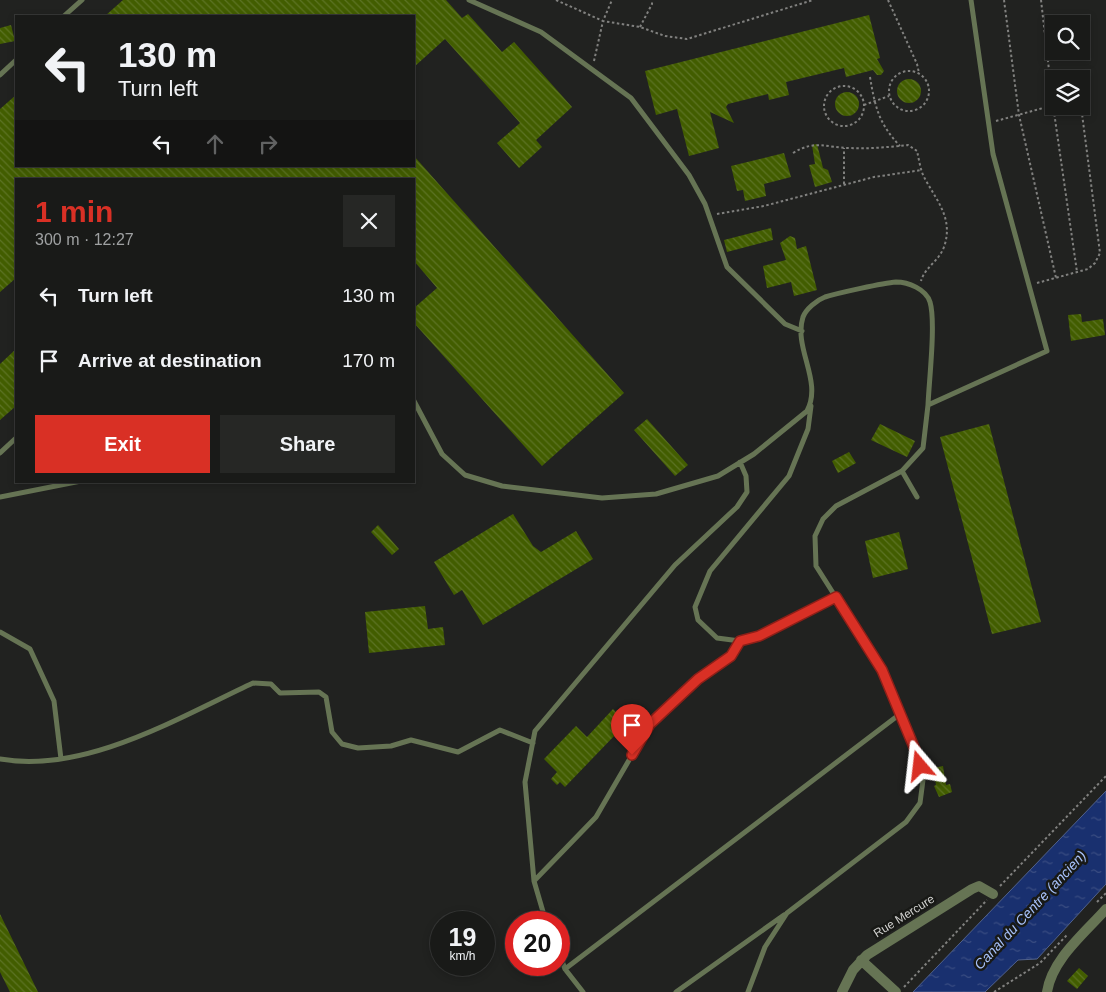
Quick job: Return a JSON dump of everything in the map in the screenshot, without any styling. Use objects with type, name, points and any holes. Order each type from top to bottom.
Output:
[{"type":"street","name":"Rue Mercure","points":[[842,992],[861,960],[874,949],[972,889],[979,886],[993,894]]},
{"type":"street","points":[[1047,992],[1051,978],[1061,960],[1106,909]]},
{"type":"street","points":[[861,960],[898,992]]},
{"type":"lane","points":[[65,15],[82,0]]},
{"type":"lane","points":[[469,0],[541,32],[631,98],[690,175],[709,216],[727,267],[785,324],[802,331]]},
{"type":"lane","points":[[928,405],[1047,351],[1027,285],[993,154],[971,0]]},
{"type":"lane","points":[[0,75],[15,61]]},
{"type":"lane","points":[[676,992],[787,913],[906,822],[920,802],[923,780],[916,752],[882,670],[836,597],[816,566],[815,536],[823,519],[836,506],[902,471],[923,448],[928,405],[930,301],[919,288],[896,282],[823,297],[809,308],[803,318],[802,331],[812,390],[808,429],[789,476],[710,571],[695,607],[698,620],[705,629],[717,638],[740,641],[759,636],[836,597]]},
{"type":"lane","points":[[415,403],[442,454],[465,475],[502,486],[602,498],[656,494],[718,476],[740,462],[807,411],[811,402]]},
{"type":"lane","points":[[0,453],[15,439]]},
{"type":"lane","points":[[543,911],[534,882],[525,782],[535,731],[675,565],[737,507],[747,492],[746,476],[740,462]]},
{"type":"lane","points":[[902,471],[917,497]]},
{"type":"lane","points":[[0,497],[71,483]]},
{"type":"lane","points":[[0,632],[30,649],[54,701],[61,759]]},
{"type":"lane","points":[[534,882],[596,817],[650,724],[698,679],[731,656],[740,641]]},
{"type":"lane","points":[[0,759],[24,763],[61,759],[122,743],[253,683],[271,684],[280,693],[319,692],[326,697],[332,732],[342,744],[358,748],[391,746],[411,740],[458,752],[500,730],[533,743]]},
{"type":"lane","points":[[570,965],[900,714]]},
{"type":"lane","points":[[748,992],[765,947],[787,913]]},
{"type":"lane","points":[[570,976],[582,992]]},
{"type":"path","points":[[556,0],[602,21],[640,27],[664,36],[687,39],[814,0]]},
{"type":"path","points":[[593,70],[602,21],[612,0]]},
{"type":"path","points":[[640,27],[652,4],[652,0]]},
{"type":"path","points":[[888,0],[917,64],[919,73]]},
{"type":"path","points":[[1004,0],[1019,115],[1056,278]]},
{"type":"path","points":[[1041,0],[1049,70]]},
{"type":"path","points":[[905,71],[919,73],[924,77],[930,89],[929,96],[922,107],[909,111],[902,110],[892,102],[889,96],[890,83],[894,77],[905,71]]},
{"type":"path","points":[[870,77],[874,101],[885,131],[900,146]]},
{"type":"path","points":[[847,86],[859,93],[864,105],[861,118],[850,126],[843,127],[837,126],[826,118],[823,105],[828,93],[834,89],[847,86]]},
{"type":"path","points":[[864,105],[889,96]]},
{"type":"path","points":[[989,123],[1045,107]]},
{"type":"path","points":[[1054,115],[1077,272]]},
{"type":"path","points":[[1027,285],[1088,269],[1095,263],[1100,253],[1082,115]]},
{"type":"path","points":[[793,153],[803,147],[819,143],[844,148],[908,145],[917,151],[922,170],[947,219],[947,239],[941,257],[923,273],[919,288]]},
{"type":"path","points":[[844,148],[844,184]]},
{"type":"path","points":[[709,216],[764,206],[900,171],[922,170]]},
{"type":"path","points":[[898,992],[1106,776]]},
{"type":"path","points":[[1093,907],[1106,893]]},
{"type":"path","points":[[994,992],[1040,963],[1073,928]]},
{"type":"water","name":"Canal du Centre (ancien)","points":[[1106,791],[1106,884],[1037,959],[1018,960],[985,992],[913,992]]},
{"type":"building","points":[[123,0],[446,0],[462,18],[468,14],[502,52],[514,42],[572,107],[536,140],[542,147],[519,168],[497,143],[520,123],[445,39],[415,66],[415,15],[106,15]]},
{"type":"building","points":[[869,15],[880,58],[877,59],[884,71],[881,75],[877,75],[873,70],[846,77],[844,68],[786,82],[789,95],[769,100],[768,94],[728,104],[726,107],[734,123],[710,112],[719,148],[689,156],[677,109],[656,115],[645,71]]},
{"type":"building","points":[[11,25],[15,41],[0,44],[0,28]]},
{"type":"building","points":[[909,79],[918,82],[921,91],[918,100],[909,103],[900,100],[897,91],[900,82]]},
{"type":"building","points":[[847,92],[856,95],[859,104],[856,113],[847,116],[838,113],[835,104],[838,95]]},
{"type":"building","points":[[15,96],[15,167],[415,167],[415,157],[624,393],[542,466],[415,324],[415,307],[437,288],[415,262],[415,178],[15,178],[15,279],[0,292],[0,109]]},
{"type":"building","points":[[817,144],[823,168],[828,170],[832,182],[815,187],[809,165],[815,164],[812,145]]},
{"type":"building","points":[[784,153],[791,177],[764,184],[766,196],[745,201],[743,190],[737,191],[731,166]]},
{"type":"building","points":[[771,228],[773,240],[727,252],[724,240]]},
{"type":"building","points":[[790,236],[795,238],[797,249],[806,246],[817,290],[794,296],[791,282],[767,288],[763,266],[786,260],[780,243]]},
{"type":"building","points":[[1081,314],[1082,322],[1103,319],[1105,335],[1071,341],[1068,315]]},
{"type":"building","points":[[15,350],[15,407],[0,420],[0,364]]},
{"type":"building","points":[[647,419],[688,465],[675,476],[634,430]]},
{"type":"building","points":[[880,424],[915,441],[907,457],[871,440]]},
{"type":"building","points":[[989,424],[1041,622],[992,634],[940,437]]},
{"type":"building","points":[[849,452],[856,463],[838,473],[832,461]]},
{"type":"building","points":[[513,514],[533,546],[541,552],[576,531],[593,559],[483,625],[462,590],[454,595],[434,562]]},
{"type":"building","points":[[378,525],[399,549],[392,555],[371,532]]},
{"type":"building","points":[[899,532],[908,569],[873,578],[865,541]]},
{"type":"building","points":[[425,606],[428,629],[443,627],[445,645],[369,653],[365,612]]},
{"type":"building","points":[[613,709],[631,727],[620,738],[616,734],[565,787],[560,782],[557,785],[551,779],[557,772],[544,759],[576,726],[587,737]]},
{"type":"building","points":[[943,766],[946,785],[950,784],[952,792],[939,797],[934,786],[936,785],[933,768]]},
{"type":"building","points":[[0,914],[38,992],[10,992],[0,972]]},
{"type":"building","points":[[1079,968],[1088,976],[1077,989],[1067,981]]},
{"type":"route","points":[[632,755],[650,724],[698,679],[731,656],[740,641],[759,636],[836,597],[882,670],[920,766]]}]
